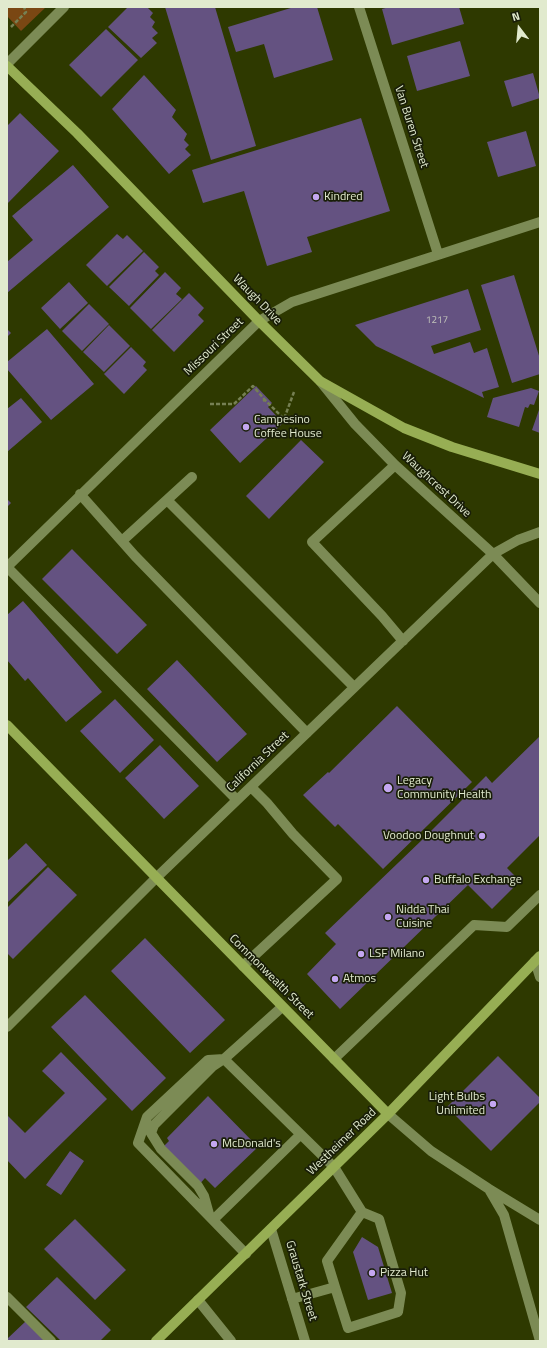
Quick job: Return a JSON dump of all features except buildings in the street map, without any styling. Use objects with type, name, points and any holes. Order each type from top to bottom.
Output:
[{"type":"main road","name":"Waugh Drive","points":[[7,65],[77,133],[259,321],[320,381],[404,428],[452,447],[540,474]]},
{"type":"main road","name":"Commonwealth Street","points":[[7,725],[388,1114]]},
{"type":"main road","name":"Westheimer Road","points":[[156,1341],[388,1114],[538,958]]},
{"type":"street","points":[[7,65],[64,7]]},
{"type":"street","name":"Van Buren Street","points":[[359,7],[438,254]]},
{"type":"street","name":"Missouri Street","points":[[7,567],[80,494],[259,321],[292,302],[540,222]]},
{"type":"street","name":"Waughcrest Drive","points":[[320,381],[355,424],[395,465],[493,554],[540,603]]},
{"type":"street","points":[[395,465],[312,542],[382,616],[403,641]]},
{"type":"street","points":[[122,541],[192,476]]},
{"type":"street","points":[[80,494],[122,541],[307,733]]},
{"type":"street","points":[[167,500],[354,687]]},
{"type":"street","name":"California Street","points":[[7,1027],[156,878],[493,554],[518,540],[540,532]]},
{"type":"street","points":[[7,567],[237,800]]},
{"type":"street","points":[[242,966],[337,879],[293,834],[267,803],[251,787]]},
{"type":"street","points":[[334,1059],[474,925],[507,927],[540,895]]},
{"type":"street","points":[[538,958],[540,977]]},
{"type":"street","points":[[211,1218],[204,1196],[198,1186],[161,1149],[151,1133],[154,1125],[213,1066],[224,1059],[282,1007]]},
{"type":"street","points":[[246,1254],[138,1143],[147,1117],[208,1060],[224,1059],[334,1167],[362,1212],[379,1219],[401,1293],[398,1312],[348,1328],[327,1261],[362,1212]]},
{"type":"street","name":"Commonwealth Street","points":[[388,1114],[431,1151],[540,1220]]},
{"type":"street","points":[[211,1218],[300,1135]]},
{"type":"street","points":[[489,1189],[504,1215],[540,1341]]},
{"type":"street","name":"Graustark Street","points":[[271,1228],[305,1341]]},
{"type":"street","points":[[292,1299],[335,1287]]},
{"type":"street","points":[[7,1297],[51,1341]]},
{"type":"street","points":[[198,1300],[231,1341]]},
{"type":"path","points":[[11,26],[26,12],[24,7]]},
{"type":"path","points":[[210,404],[234,404],[252,386],[284,419],[294,392]]},
{"type":"shaded area","points":[[7,7],[46,7],[21,31],[7,16]]},
{"type":"place","name":"Kindred","points":[[316,197]]},
{"type":"place","name":"Campesino Coffee House","points":[[246,427]]},
{"type":"place","name":"Legacy Community Health","points":[[388,788]]},
{"type":"place","name":"Voodoo Doughnut","points":[[482,836]]},
{"type":"place","name":"Buffalo Exchange","points":[[426,880]]},
{"type":"place","name":"Nidda Thai Cuisine","points":[[388,917]]},
{"type":"place","name":"LSF Milano","points":[[361,954]]},
{"type":"place","name":"Atmos","points":[[335,979]]},
{"type":"place","name":"Light Bulbs Unlimited","points":[[493,1104]]},
{"type":"place","name":"McDonald's","points":[[214,1144]]},
{"type":"place","name":"Pizza Hut","points":[[372,1273]]}]
